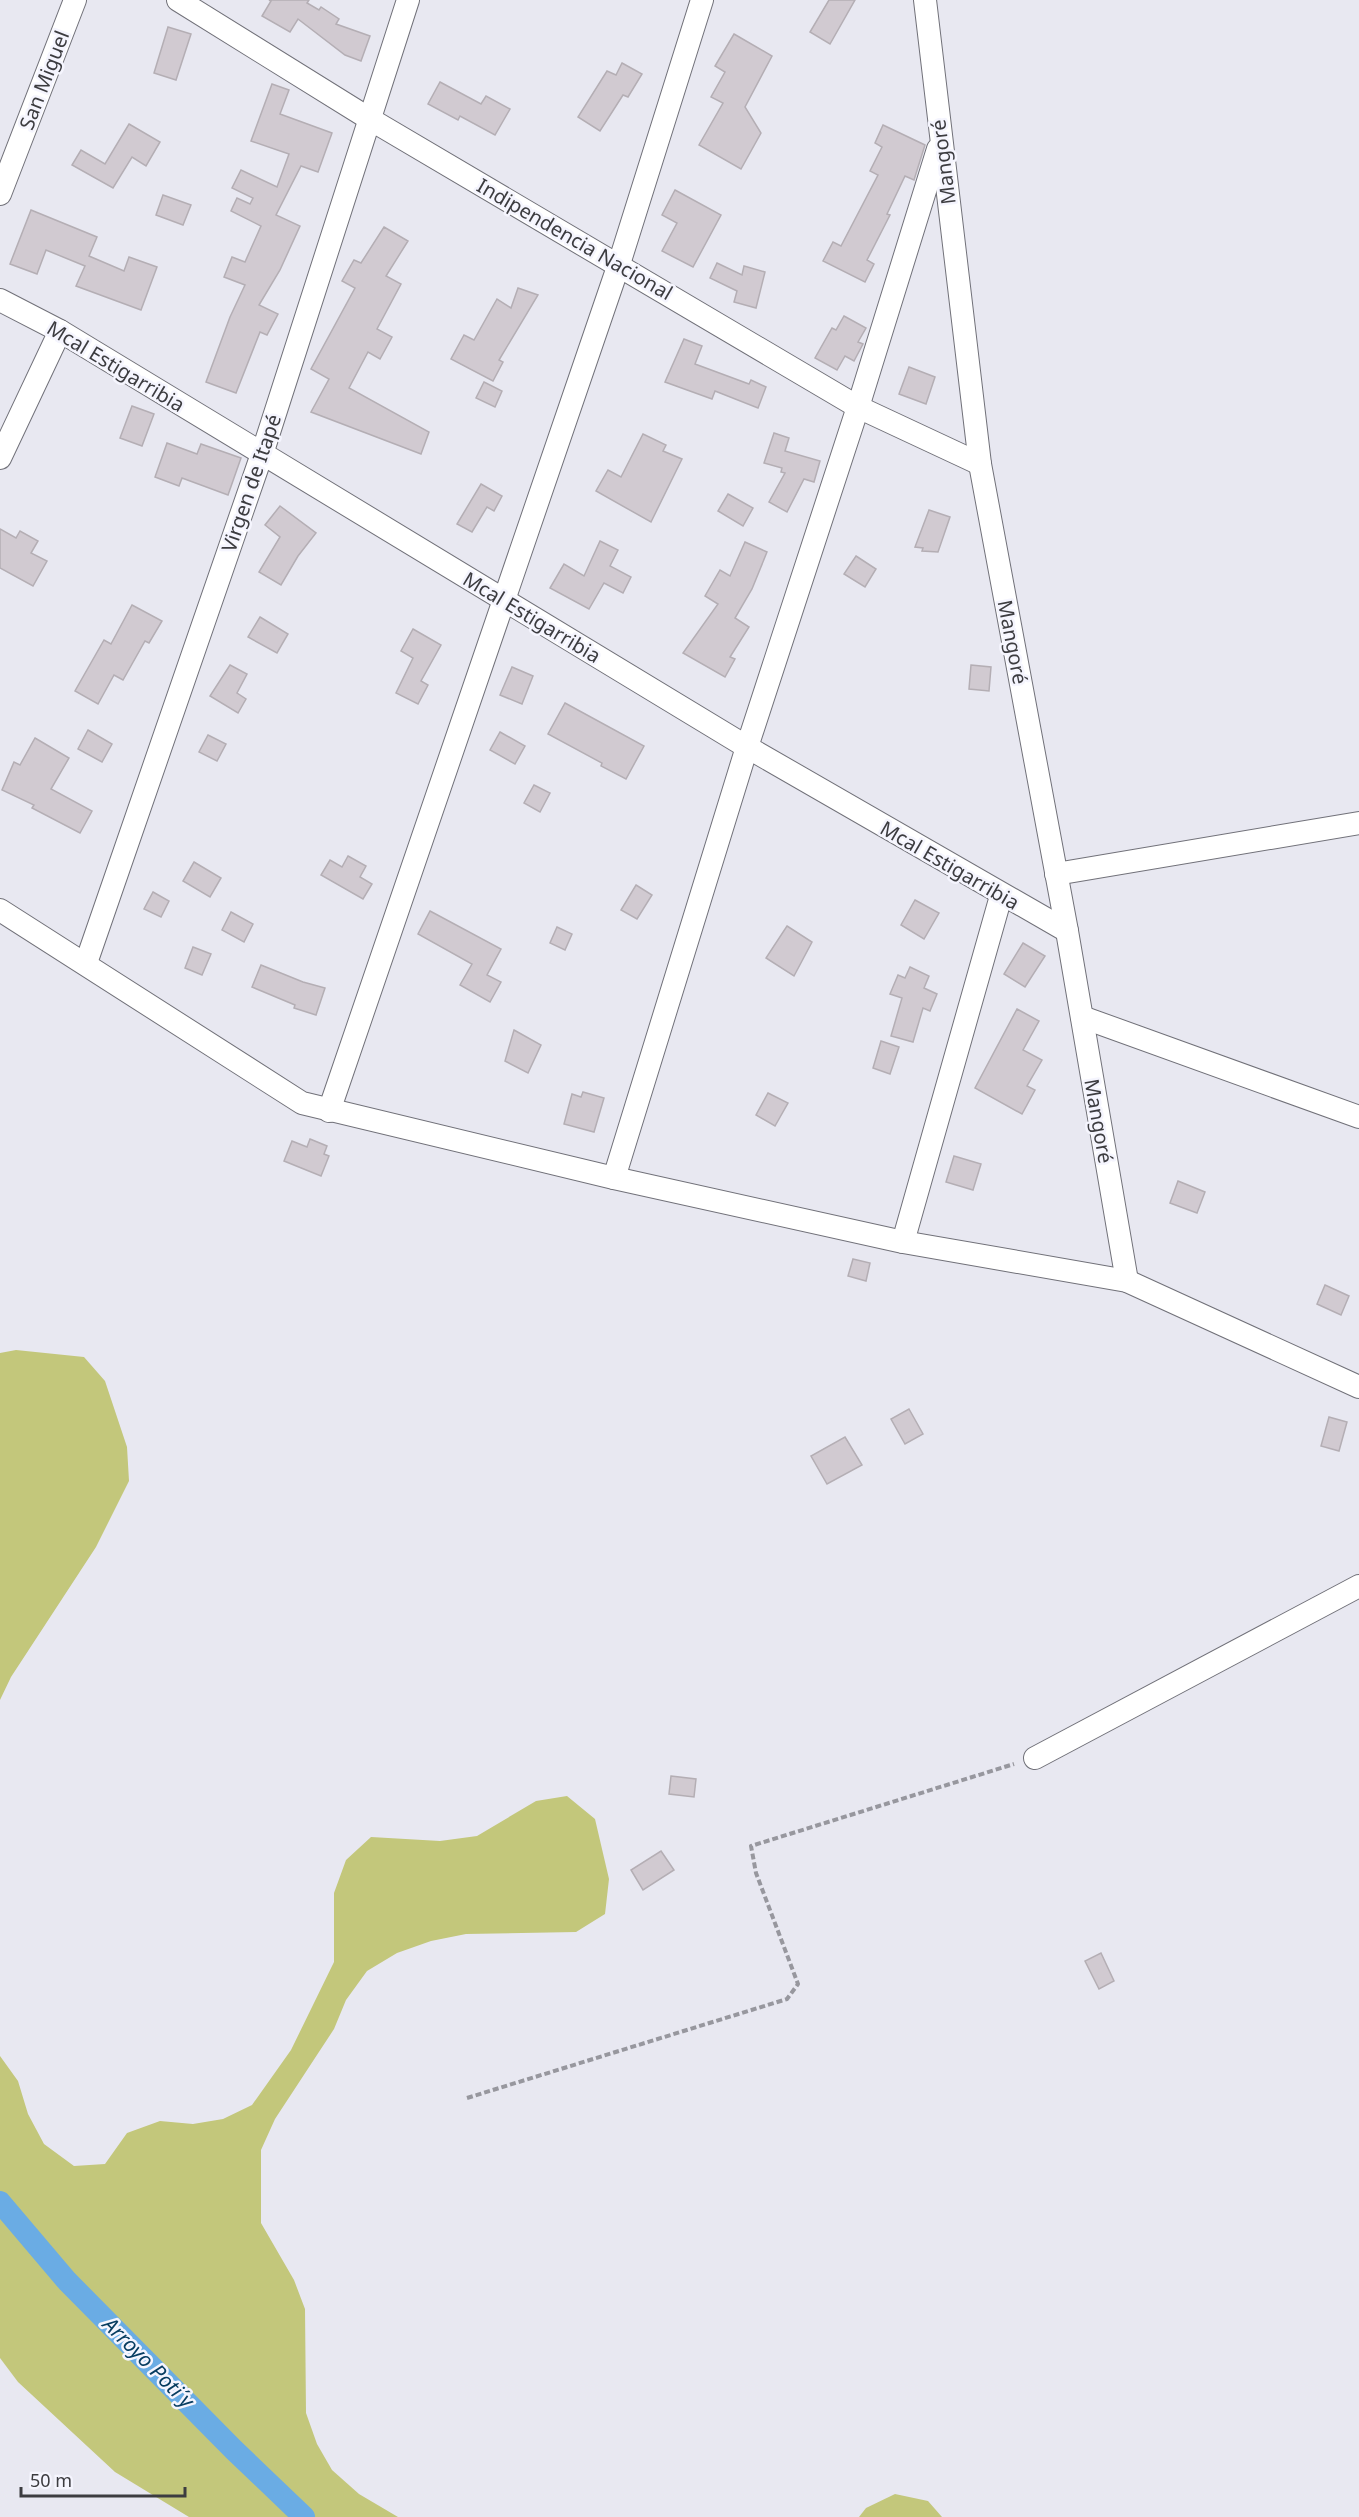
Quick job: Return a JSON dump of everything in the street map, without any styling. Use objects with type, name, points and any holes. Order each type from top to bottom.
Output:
[{"type":"street","name":"San Miguel","points":[[0,194],[75,0]]},
{"type":"street","name":"Indipendencia Nacional","points":[[178,0],[368,118],[858,407],[980,464]]},
{"type":"street","name":"Virgen de Itapé","points":[[86,963],[262,454],[368,118],[408,0]]},
{"type":"street","points":[[329,1111],[506,601],[619,264],[702,0]]},
{"type":"street","name":"Mangoré","points":[[925,0],[980,464],[1067,932],[1127,1281]]},
{"type":"street","points":[[614,1178],[747,747],[858,407],[940,141]]},
{"type":"street","name":"Mcal Estigarribia","points":[[0,300],[60,331],[747,747],[1001,896],[1067,932]]},
{"type":"street","points":[[0,458],[60,331]]},
{"type":"street","points":[[1056,874],[1359,823]]},
{"type":"street","points":[[903,1242],[1001,896]]},
{"type":"street","points":[[0,910],[302,1103],[614,1178],[903,1242],[1127,1281],[1359,1387]]},
{"type":"street","points":[[1082,1017],[1359,1117]]},
{"type":"street","points":[[1035,1758],[1359,1586]]},
{"type":"path","points":[[467,2098],[787,1999],[798,1984],[756,1873],[751,1846],[1035,1758]]},
{"type":"green space","points":[[16,1350],[84,1357],[105,1381],[127,1447],[129,1481],[96,1547],[11,1677],[0,1700],[0,1353]]},
{"type":"green space","points":[[567,1796],[595,1819],[609,1879],[605,1914],[576,1932],[466,1934],[431,1941],[397,1953],[367,1971],[346,2000],[334,2029],[275,2119],[261,2150],[261,2223],[294,2280],[305,2309],[306,2413],[317,2444],[332,2470],[359,2494],[398,2517],[189,2517],[115,2472],[18,2382],[0,2358],[0,2056],[18,2081],[28,2114],[44,2144],[74,2166],[105,2164],[127,2133],[160,2121],[193,2124],[223,2119],[252,2105],[291,2050],[334,1962],[334,1893],[346,1860],[371,1837],[440,1841],[477,1836],[536,1801]]},
{"type":"green space","points":[[895,2494],[928,2501],[942,2517],[859,2517],[866,2508]]},
{"type":"building","points":[[269,0],[309,0],[307,3],[319,10],[321,7],[339,19],[336,24],[370,36],[361,61],[345,55],[298,19],[290,32],[262,16],[271,1]]},
{"type":"building","points":[[829,0],[855,0],[830,44],[810,32]]},
{"type":"building","points":[[168,27],[191,34],[176,80],[154,73]]},
{"type":"building","points":[[734,34],[772,56],[745,107],[761,133],[741,169],[699,145],[723,103],[711,97],[725,72],[715,66]]},
{"type":"building","points":[[622,63],[642,74],[628,97],[623,95],[600,131],[578,117],[607,71],[616,75]]},
{"type":"building","points":[[440,82],[481,104],[486,96],[510,109],[495,135],[460,116],[458,120],[428,104]]},
{"type":"building","points":[[272,84],[289,90],[280,114],[332,133],[318,172],[301,166],[276,215],[300,226],[280,270],[259,305],[278,314],[267,335],[260,332],[236,393],[206,382],[230,317],[245,285],[224,277],[232,257],[245,262],[261,226],[231,211],[237,198],[250,204],[253,198],[232,188],[241,170],[277,187],[289,154],[251,141]]},
{"type":"building","points":[[129,124],[160,142],[146,166],[132,157],[113,188],[72,165],[81,150],[105,164]]},
{"type":"building","points":[[883,125],[925,145],[914,180],[905,176],[887,214],[890,215],[867,260],[874,264],[865,282],[823,261],[833,242],[841,246],[878,175],[870,171],[882,147],[875,143]]},
{"type":"building","points":[[675,190],[721,215],[693,267],[662,251],[677,223],[662,215]]},
{"type":"building","points":[[163,195],[191,205],[183,225],[156,215]]},
{"type":"building","points":[[31,210],[97,237],[89,256],[124,271],[129,257],[157,267],[141,310],[76,286],[85,266],[46,250],[37,274],[10,264]]},
{"type":"building","points":[[384,227],[408,241],[386,276],[401,284],[377,329],[392,337],[380,359],[368,352],[349,388],[429,432],[421,454],[311,412],[329,379],[311,369],[355,288],[342,281],[354,260],[361,263]]},
{"type":"building","points":[[717,263],[742,275],[744,266],[765,272],[756,308],[734,302],[737,291],[710,278]]},
{"type":"building","points":[[518,288],[538,295],[499,360],[503,362],[493,381],[451,359],[464,335],[474,340],[497,299],[511,308]]},
{"type":"building","points":[[844,316],[866,328],[858,342],[863,344],[854,361],[845,356],[837,370],[815,358],[832,328],[836,330]]},
{"type":"building","points":[[684,339],[702,346],[695,364],[749,384],[751,380],[766,387],[758,408],[715,391],[712,399],[665,382]]},
{"type":"building","points":[[909,367],[935,377],[926,404],[899,394]]},
{"type":"building","points":[[484,382],[502,391],[495,407],[476,398]]},
{"type":"building","points":[[132,406],[154,414],[142,446],[120,438]]},
{"type":"building","points":[[774,433],[789,438],[785,451],[820,461],[814,482],[804,479],[787,512],[769,502],[785,473],[781,472],[782,468],[764,463]]},
{"type":"building","points":[[643,434],[666,445],[663,451],[682,459],[651,522],[596,491],[608,470],[621,477]]},
{"type":"building","points":[[167,443],[197,454],[201,444],[241,458],[228,495],[182,478],[179,486],[155,477]]},
{"type":"building","points":[[481,484],[502,496],[494,511],[487,507],[472,532],[457,524]]},
{"type":"building","points":[[728,494],[753,508],[743,526],[718,511]]},
{"type":"building","points":[[280,506],[316,533],[298,556],[281,585],[259,572],[280,537],[265,525]]},
{"type":"building","points":[[929,510],[950,517],[938,552],[922,551],[923,548],[915,547]]},
{"type":"building","points":[[0,529],[16,538],[20,531],[38,541],[31,553],[47,561],[33,586],[0,568]]},
{"type":"building","points":[[600,541],[618,550],[610,566],[631,577],[623,593],[604,583],[589,609],[550,588],[564,564],[584,576]]},
{"type":"building","points":[[745,542],[767,552],[752,589],[735,618],[749,627],[730,657],[735,659],[725,677],[683,653],[718,604],[705,596],[720,570],[730,576]]},
{"type":"building","points":[[856,556],[876,569],[865,587],[844,574]]},
{"type":"building","points":[[132,605],[162,621],[149,643],[145,641],[123,680],[114,675],[98,704],[75,691],[104,640],[111,644]]},
{"type":"building","points":[[260,617],[288,634],[277,653],[248,637]]},
{"type":"building","points":[[413,629],[441,645],[421,681],[428,685],[418,704],[396,693],[413,658],[401,651]]},
{"type":"building","points":[[230,665],[247,674],[237,693],[246,699],[238,713],[210,696]]},
{"type":"building","points":[[971,665],[991,667],[989,691],[969,689]]},
{"type":"building","points":[[512,667],[533,676],[522,704],[500,695]]},
{"type":"building","points":[[565,703],[644,746],[626,779],[601,766],[602,763],[548,734]]},
{"type":"building","points":[[88,730],[112,744],[102,762],[78,749]]},
{"type":"building","points":[[500,732],[525,746],[515,764],[490,750]]},
{"type":"building","points":[[208,735],[226,744],[217,761],[199,752]]},
{"type":"building","points":[[35,738],[69,758],[51,789],[92,811],[80,833],[32,808],[34,805],[2,790],[14,762],[20,765]]},
{"type":"building","points":[[534,785],[550,793],[540,812],[524,803]]},
{"type":"building","points":[[348,856],[366,866],[360,877],[372,884],[363,899],[321,875],[330,860],[342,867]]},
{"type":"building","points":[[194,862],[221,878],[210,897],[183,881]]},
{"type":"building","points":[[636,885],[652,895],[637,919],[621,910]]},
{"type":"building","points":[[153,892],[169,901],[161,917],[144,909]]},
{"type":"building","points":[[915,900],[939,913],[924,939],[901,925]]},
{"type":"building","points":[[430,911],[501,949],[487,975],[501,982],[490,1002],[460,985],[472,964],[418,934]]},
{"type":"building","points":[[231,912],[253,924],[244,942],[222,930]]},
{"type":"building","points":[[787,926],[812,942],[794,976],[766,958]]},
{"type":"building","points":[[557,927],[572,934],[565,950],[550,943]]},
{"type":"building","points":[[1023,943],[1045,956],[1025,987],[1004,974]]},
{"type":"building","points":[[193,947],[211,954],[202,975],[185,968]]},
{"type":"building","points":[[261,965],[325,988],[316,1015],[294,1008],[295,1005],[252,987]]},
{"type":"building","points":[[910,967],[929,976],[924,988],[937,994],[930,1011],[923,1008],[913,1042],[891,1036],[902,998],[890,994],[898,975],[905,978]]},
{"type":"building","points":[[1017,1009],[1039,1021],[1023,1050],[1042,1060],[1027,1086],[1035,1090],[1022,1114],[975,1088]]},
{"type":"building","points":[[514,1030],[541,1045],[528,1073],[505,1061]]},
{"type":"building","points":[[881,1041],[899,1047],[890,1074],[873,1068]]},
{"type":"building","points":[[583,1092],[604,1098],[594,1132],[564,1124],[572,1094],[581,1097]]},
{"type":"building","points":[[768,1093],[788,1103],[775,1126],[756,1115]]},
{"type":"building","points":[[310,1139],[327,1146],[324,1154],[329,1156],[321,1176],[284,1161],[292,1141],[307,1147]]},
{"type":"building","points":[[954,1156],[981,1164],[973,1190],[946,1182]]},
{"type":"building","points":[[1178,1181],[1205,1192],[1197,1213],[1170,1203]]},
{"type":"building","points":[[853,1259],[870,1263],[866,1281],[848,1276]]},
{"type":"building","points":[[1325,1285],[1349,1296],[1341,1315],[1317,1304]]},
{"type":"building","points":[[909,1409],[923,1434],[905,1444],[891,1419]]},
{"type":"building","points":[[1329,1417],[1347,1422],[1339,1451],[1321,1446]]},
{"type":"building","points":[[845,1437],[862,1465],[827,1484],[811,1456]]},
{"type":"building","points":[[671,1776],[696,1779],[694,1797],[669,1794]]},
{"type":"building","points":[[661,1851],[674,1870],[643,1890],[631,1870]]},
{"type":"building","points":[[1101,1953],[1114,1981],[1099,1989],[1085,1961]]},
{"type":"waterway","name":"Arroyo Poti´y","points":[[0,2202],[67,2281],[234,2450],[304,2517]]}]
